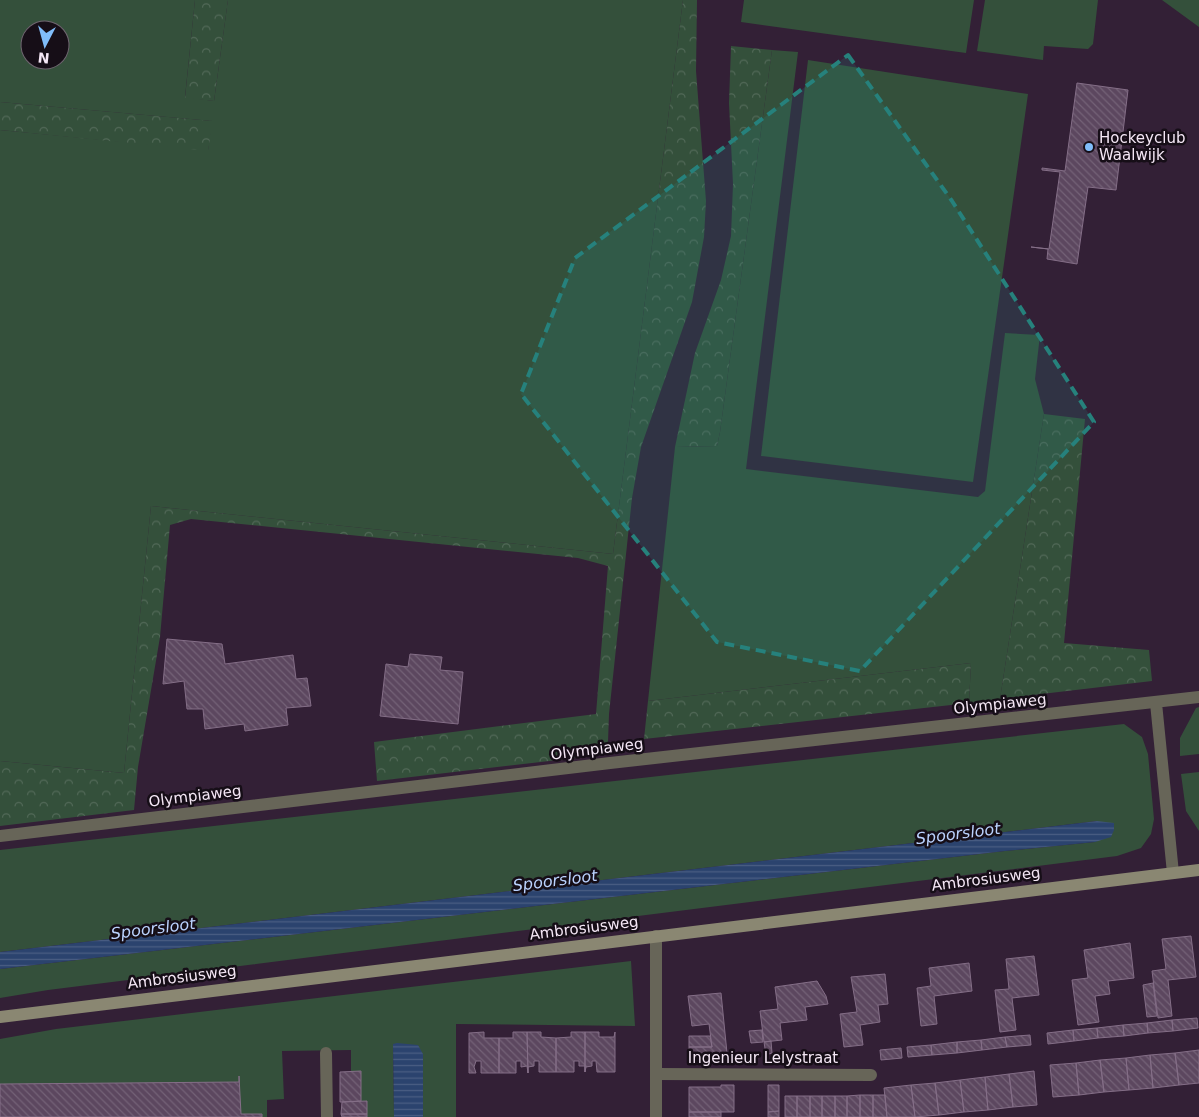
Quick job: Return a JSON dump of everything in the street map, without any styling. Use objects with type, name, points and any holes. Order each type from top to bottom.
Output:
[{"type":"main road","name":"Ambrosiusweg","points":[[0,1017],[1199,870]]},
{"type":"street","name":"Olympiaweg","points":[[0,836],[600,764],[1199,697]]},
{"type":"street","points":[[1156,703],[1173,873]]},
{"type":"street","points":[[656,936],[656,1117]]},
{"type":"street","points":[[326,1053],[327,1117]]},
{"type":"street","name":"Ingenieur Lelystraat","points":[[656,1074],[871,1075]]},
{"type":"highlighted area","points":[[848,55],[952,201],[1094,422],[860,671],[717,642],[521,394],[575,258]]},
{"type":"green space","points":[[0,0],[195,0],[185,97],[214,101],[228,0],[683,0],[613,554],[151,506],[124,773],[0,761],[0,130],[208,150],[212,121],[0,102]]},
{"type":"green space","points":[[195,0],[228,0],[214,101],[185,98]]},
{"type":"green space","points":[[683,0],[697,0],[696,71],[706,201],[704,237],[692,302],[641,447],[632,498],[609,714],[608,742],[601,755],[377,781],[374,742],[596,714],[608,566],[578,558],[191,519],[170,525],[160,637],[138,767],[134,810],[0,826],[0,761],[124,773],[151,506],[613,554]]},
{"type":"green space","points":[[744,0],[974,0],[966,53],[741,22]]},
{"type":"green space","points":[[985,0],[1098,0],[1093,44],[1088,49],[1044,46],[1043,60],[977,51]]},
{"type":"green space","points":[[1162,0],[1199,0],[1199,27]]},
{"type":"green space","points":[[731,46],[772,50],[720,432],[717,446],[675,447],[695,353],[721,280],[731,236],[733,184],[729,103]]},
{"type":"green space","points":[[772,50],[798,52],[746,469],[978,497],[985,491],[1005,333],[1040,335],[1035,379],[1044,414],[1000,699],[969,703],[971,663],[648,701],[675,447],[717,446]]},
{"type":"green space","points":[[808,60],[1028,94],[973,482],[761,456]]},
{"type":"green space","points":[[0,102],[213,121],[208,151],[0,130]]},
{"type":"green space","points":[[1044,414],[1085,419],[1064,643],[1149,650],[1152,681],[1000,699]]},
{"type":"green space","points":[[971,663],[969,703],[644,739],[648,701]]},
{"type":"green space","points":[[1199,707],[1199,754],[1180,756],[1180,738],[1196,708]]},
{"type":"green space","points":[[1124,724],[1142,737],[1148,754],[1154,819],[1151,834],[1141,848],[1117,856],[48,990],[0,998],[0,969],[1095,842],[1097,821],[0,952],[0,850]]},
{"type":"green space","points":[[1199,772],[1199,831],[1186,811],[1181,774]]},
{"type":"green space","points":[[631,961],[635,1026],[456,1024],[456,1117],[423,1117],[423,1054],[393,1044],[394,1117],[351,1117],[351,1050],[282,1051],[284,1099],[267,1100],[267,1117],[0,1117],[0,1039],[56,1029]]},
{"type":"water","points":[[1097,821],[1114,823],[1111,837],[1095,842],[0,969],[0,952]]},
{"type":"water","points":[[393,1044],[418,1045],[423,1054],[423,1117],[394,1117]]},
{"type":"building","points":[[1077,83],[1128,90],[1116,190],[1088,187],[1077,264],[1047,259],[1048,249],[1031,247],[1049,249],[1060,172],[1042,170],[1042,168],[1065,171]]},
{"type":"building","points":[[167,639],[222,644],[225,664],[293,655],[296,679],[307,678],[311,706],[286,708],[288,725],[245,731],[244,724],[205,729],[203,709],[187,709],[184,681],[163,684]]},
{"type":"building","points":[[410,654],[442,657],[440,670],[463,672],[458,724],[380,716],[386,664],[408,667]]},
{"type":"building","points":[[1191,936],[1196,977],[1168,980],[1172,1016],[1158,1018],[1152,971],[1166,969],[1162,939]]},
{"type":"building","points":[[1130,943],[1134,978],[1108,981],[1110,994],[1095,996],[1099,1022],[1078,1025],[1072,980],[1088,978],[1084,950]]},
{"type":"building","points":[[1034,956],[1039,995],[1012,998],[1016,1030],[1000,1032],[995,990],[1009,989],[1006,959]]},
{"type":"building","points":[[969,963],[972,991],[934,996],[937,1024],[921,1026],[917,988],[931,986],[929,968]]},
{"type":"building","points":[[885,974],[888,1004],[878,1005],[880,1022],[860,1025],[863,1045],[844,1047],[840,1014],[857,1012],[851,977]]},
{"type":"building","points":[[817,981],[826,996],[828,1004],[805,1007],[807,1020],[780,1023],[782,1040],[764,1042],[760,1011],[778,1009],[775,987]]},
{"type":"building","points":[[1153,983],[1157,1016],[1147,1017],[1143,985]]},
{"type":"building","points":[[721,993],[728,1063],[689,1063],[689,1047],[712,1047],[709,1024],[692,1026],[688,996]]},
{"type":"building","points":[[1197,1018],[1198,1028],[1173,1031],[1172,1020]]},
{"type":"building","points":[[1172,1020],[1173,1031],[1148,1033],[1147,1023]]},
{"type":"building","points":[[1147,1023],[1148,1033],[1124,1036],[1123,1025]]},
{"type":"building","points":[[1123,1025],[1124,1036],[1098,1038],[1097,1028]]},
{"type":"building","points":[[1097,1028],[1098,1038],[1074,1041],[1073,1030]]},
{"type":"building","points":[[762,1030],[763,1042],[751,1043],[749,1031]]},
{"type":"building","points":[[1073,1030],[1074,1041],[1048,1044],[1047,1033]]},
{"type":"building","points":[[484,1032],[484,1038],[499,1038],[499,1073],[481,1073],[481,1061],[476,1061],[474,1067],[476,1073],[469,1073],[469,1033]]},
{"type":"building","points":[[513,1032],[527,1032],[528,1073],[527,1066],[521,1067],[521,1061],[516,1061],[516,1073],[499,1073],[499,1038],[513,1038]]},
{"type":"building","points":[[527,1032],[541,1032],[541,1037],[556,1038],[556,1072],[539,1072],[539,1061],[534,1061],[534,1066],[528,1067],[528,1073]]},
{"type":"building","points":[[571,1032],[585,1032],[585,1066],[579,1066],[579,1061],[574,1061],[574,1072],[556,1072],[556,1038],[571,1037]]},
{"type":"building","points":[[585,1032],[599,1032],[599,1037],[614,1037],[615,1032],[615,1072],[597,1072],[596,1061],[592,1061],[592,1066],[586,1067],[585,1072]]},
{"type":"building","points":[[1030,1035],[1031,1045],[1007,1047],[1005,1037]]},
{"type":"building","points":[[689,1036],[710,1036],[712,1047],[689,1047]]},
{"type":"building","points":[[1005,1037],[1007,1047],[982,1050],[981,1040]]},
{"type":"building","points":[[981,1040],[982,1050],[957,1053],[957,1042]]},
{"type":"building","points":[[771,1041],[772,1053],[766,1055],[764,1042]]},
{"type":"building","points":[[957,1042],[957,1053],[932,1055],[931,1045]]},
{"type":"building","points":[[931,1045],[932,1055],[908,1057],[907,1047]]},
{"type":"building","points":[[901,1048],[902,1058],[881,1060],[880,1050]]},
{"type":"building","points":[[1199,1050],[1199,1083],[1179,1085],[1175,1053]]},
{"type":"building","points":[[1175,1053],[1179,1085],[1153,1088],[1150,1055]]},
{"type":"building","points":[[1150,1055],[1153,1088],[1129,1090],[1126,1058]]},
{"type":"building","points":[[1126,1058],[1129,1090],[1104,1092],[1100,1060]]},
{"type":"building","points":[[1100,1060],[1104,1092],[1079,1095],[1076,1063]]},
{"type":"building","points":[[1076,1063],[1079,1095],[1053,1097],[1050,1065]]},
{"type":"building","points":[[361,1071],[361,1101],[340,1102],[340,1072]]},
{"type":"building","points":[[1034,1071],[1037,1105],[1013,1107],[1009,1074]]},
{"type":"building","points":[[1009,1074],[1013,1107],[988,1110],[985,1077]]},
{"type":"building","points":[[239,1076],[241,1114],[262,1114],[262,1117],[0,1117],[0,1084],[239,1082]]},
{"type":"building","points":[[985,1077],[988,1110],[964,1112],[960,1080]]},
{"type":"building","points":[[960,1080],[964,1112],[939,1115],[935,1083]]},
{"type":"building","points":[[935,1083],[939,1115],[915,1117],[911,1085]]},
{"type":"building","points":[[721,1085],[734,1085],[734,1112],[689,1112],[689,1087],[721,1087]]},
{"type":"building","points":[[768,1085],[779,1085],[779,1111],[768,1112]]},
{"type":"building","points":[[911,1085],[915,1117],[887,1117],[884,1088]]},
{"type":"building","points":[[860,1095],[873,1095],[873,1117],[860,1117]]},
{"type":"building","points":[[860,1095],[860,1117],[847,1117],[847,1096]]},
{"type":"building","points":[[873,1095],[885,1095],[887,1117],[873,1117]]},
{"type":"building","points":[[785,1096],[797,1096],[797,1117],[785,1117]]},
{"type":"building","points":[[797,1096],[810,1096],[810,1117],[797,1117]]},
{"type":"building","points":[[810,1096],[822,1096],[822,1117],[810,1117]]},
{"type":"building","points":[[822,1096],[835,1096],[835,1117],[822,1117]]},
{"type":"building","points":[[835,1096],[847,1096],[847,1117],[835,1117]]},
{"type":"building","points":[[367,1101],[367,1114],[341,1114],[342,1102]]},
{"type":"building","points":[[779,1111],[779,1117],[768,1117],[768,1112]]},
{"type":"building","points":[[689,1112],[721,1112],[721,1117],[689,1117]]},
{"type":"building","points":[[341,1114],[367,1114],[367,1117],[342,1117]]},
{"type":"place","name":"Hockeyclub Waalwijk","points":[[1089,147]]},
{"type":"water label","name":"Spoorsloot","points":[[958,833]]},
{"type":"water label","name":"Spoorsloot","points":[[555,880]]},
{"type":"water label","name":"Spoorsloot","points":[[153,928]]}]
